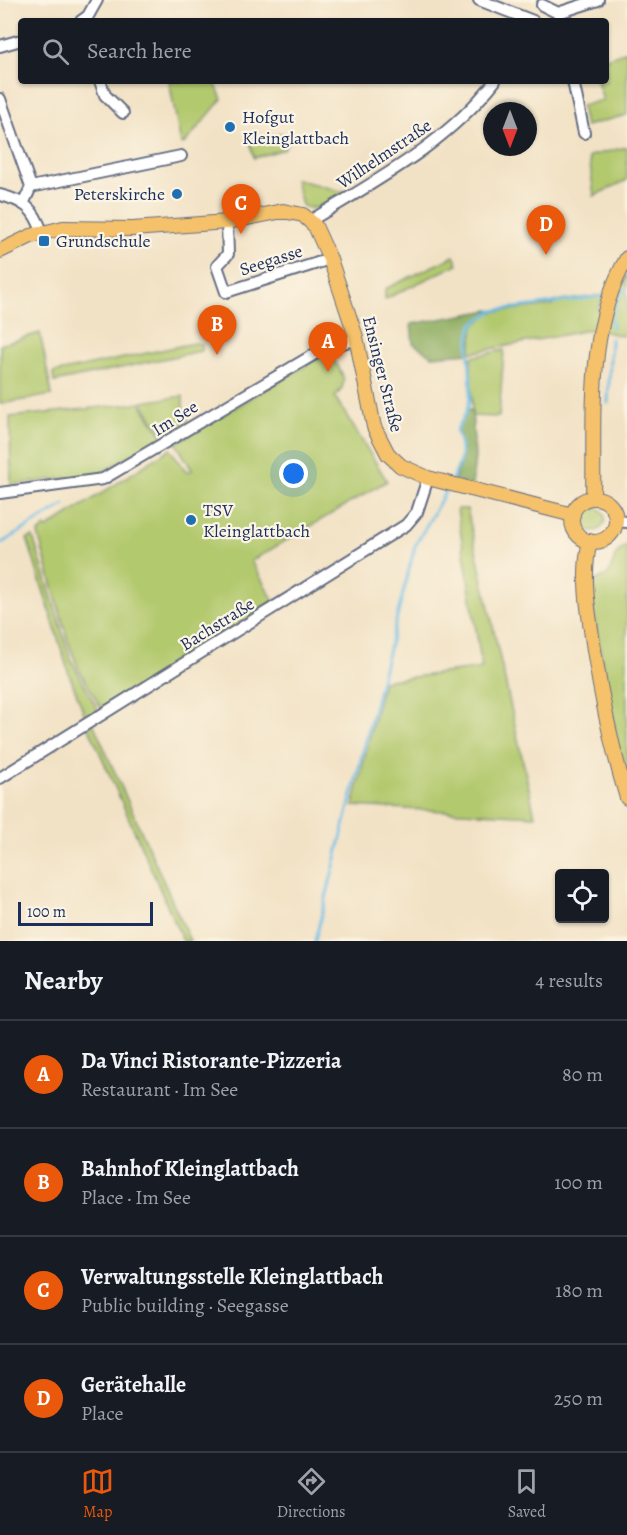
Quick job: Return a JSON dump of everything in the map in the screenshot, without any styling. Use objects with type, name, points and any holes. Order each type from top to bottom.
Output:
[{"type":"main road","points":[[0,251],[42,232],[63,228],[133,229],[227,222],[283,211],[297,213],[310,221]]},
{"type":"main road","name":"Ensinger Straße","points":[[310,221],[330,259],[357,339],[374,427],[388,454],[401,466],[428,478],[573,515]]},
{"type":"main road","points":[[593,498],[597,351],[610,294],[627,258]]},
{"type":"main road","points":[[593,498],[600,499],[611,506],[621,521],[608,536],[598,541],[590,541],[576,532],[573,515],[579,504],[593,498]]},
{"type":"main road","points":[[590,541],[586,577],[590,623],[608,731],[627,798]]},
{"type":"street","points":[[87,18],[98,0]]},
{"type":"street","points":[[479,0],[525,18]]},
{"type":"street","points":[[535,18],[543,2],[559,17],[598,0]]},
{"type":"street","points":[[0,46],[18,41]]},
{"type":"street","points":[[101,84],[105,95],[123,113]]},
{"type":"street","name":"Wilhelmstraße","points":[[310,221],[416,157],[448,131],[492,84]]},
{"type":"street","points":[[574,84],[584,133]]},
{"type":"street","points":[[0,99],[31,187],[24,202]]},
{"type":"street","points":[[31,187],[181,156]]},
{"type":"street","points":[[0,195],[24,202],[33,210],[42,232]]},
{"type":"street","name":"Seegasse","points":[[227,222],[228,254],[217,266],[226,292],[330,259]]},
{"type":"street","name":"Im See","points":[[0,493],[103,478],[325,348],[357,339]]},
{"type":"street","name":"Bachstraße","points":[[0,778],[406,525],[417,512],[428,478]]},
{"type":"green space","points":[[627,51],[627,115],[585,126],[581,106],[603,100],[598,84],[609,84],[609,57]]},
{"type":"green space","points":[[170,84],[215,84],[222,99],[185,143],[181,144]]},
{"type":"green space","points":[[282,133],[289,139],[284,149],[254,158],[250,142]]},
{"type":"green space","points":[[627,147],[627,180],[594,196],[589,156]]},
{"type":"green space","points":[[295,179],[345,192],[324,205],[307,208],[302,205]]},
{"type":"green space","points":[[454,256],[458,264],[385,299],[385,289]]},
{"type":"green space","points":[[627,274],[627,326],[623,336],[593,329],[470,353],[474,325],[491,312],[553,305],[553,302],[604,295],[598,309],[612,311]]},
{"type":"green space","points":[[490,310],[491,312],[474,325],[470,353],[432,356],[413,343],[411,324]]},
{"type":"green space","points":[[40,333],[52,395],[0,404],[0,345]]},
{"type":"green space","points":[[194,343],[201,344],[201,351],[54,382],[53,373]]},
{"type":"green space","points":[[504,350],[499,417],[472,416],[471,357]]},
{"type":"green space","name":"TSV Kleinglattbach","points":[[328,352],[340,369],[344,380],[335,397],[387,481],[251,561],[274,601],[263,607],[263,611],[105,709],[101,708],[78,668],[68,641],[38,534],[45,527],[46,529],[170,449],[187,472],[192,470],[176,443]]},
{"type":"green space","points":[[183,396],[183,408],[188,421],[163,436],[142,402]]},
{"type":"green space","points":[[140,403],[163,437],[99,474],[11,485],[10,417]]},
{"type":"green space","points":[[468,410],[472,410],[475,457],[472,486],[454,480],[462,455],[457,430]]},
{"type":"green space","points":[[593,507],[602,510],[605,519],[602,528],[593,531],[584,528],[581,519],[584,510]]},
{"type":"green space","points":[[457,509],[467,509],[535,816],[353,806],[383,681],[482,668]]},
{"type":"green space","points":[[33,537],[71,660],[98,710],[87,721],[69,674],[27,539]]},
{"type":"green space","points":[[627,545],[627,784],[621,765],[591,600],[596,580],[609,574],[616,554]]},
{"type":"green space","points":[[93,723],[190,941],[183,941],[88,726]]},
{"type":"waterway","points":[[617,293],[627,290]]},
{"type":"waterway","points":[[612,328],[611,316],[622,291]]},
{"type":"waterway","points":[[451,481],[461,456],[461,445],[456,431],[465,415],[470,399],[469,345],[473,324],[492,311],[605,296]]},
{"type":"waterway","points":[[608,403],[611,339]]},
{"type":"waterway","points":[[315,941],[415,546],[448,487]]},
{"type":"waterway","points":[[0,544],[64,505]]},
{"type":"place","name":"Hofgut Kleinglattbach","points":[[230,127]]},
{"type":"place","name":"Peterskirche","points":[[177,194]]},
{"type":"place","name":"Verwaltungsstelle Kleinglattbach","points":[[241,234]]},
{"type":"place","name":"Grundschule","points":[[44,241]]},
{"type":"place","name":"Gerätehalle","points":[[546,255]]},
{"type":"place","name":"Bahnhof Kleinglattbach","points":[[217,355]]},
{"type":"place","name":"Da Vinci Ristorante-Pizzeria","points":[[328,372]]},
{"type":"place","name":"TSV Kleinglattbach","points":[[191,520]]}]
